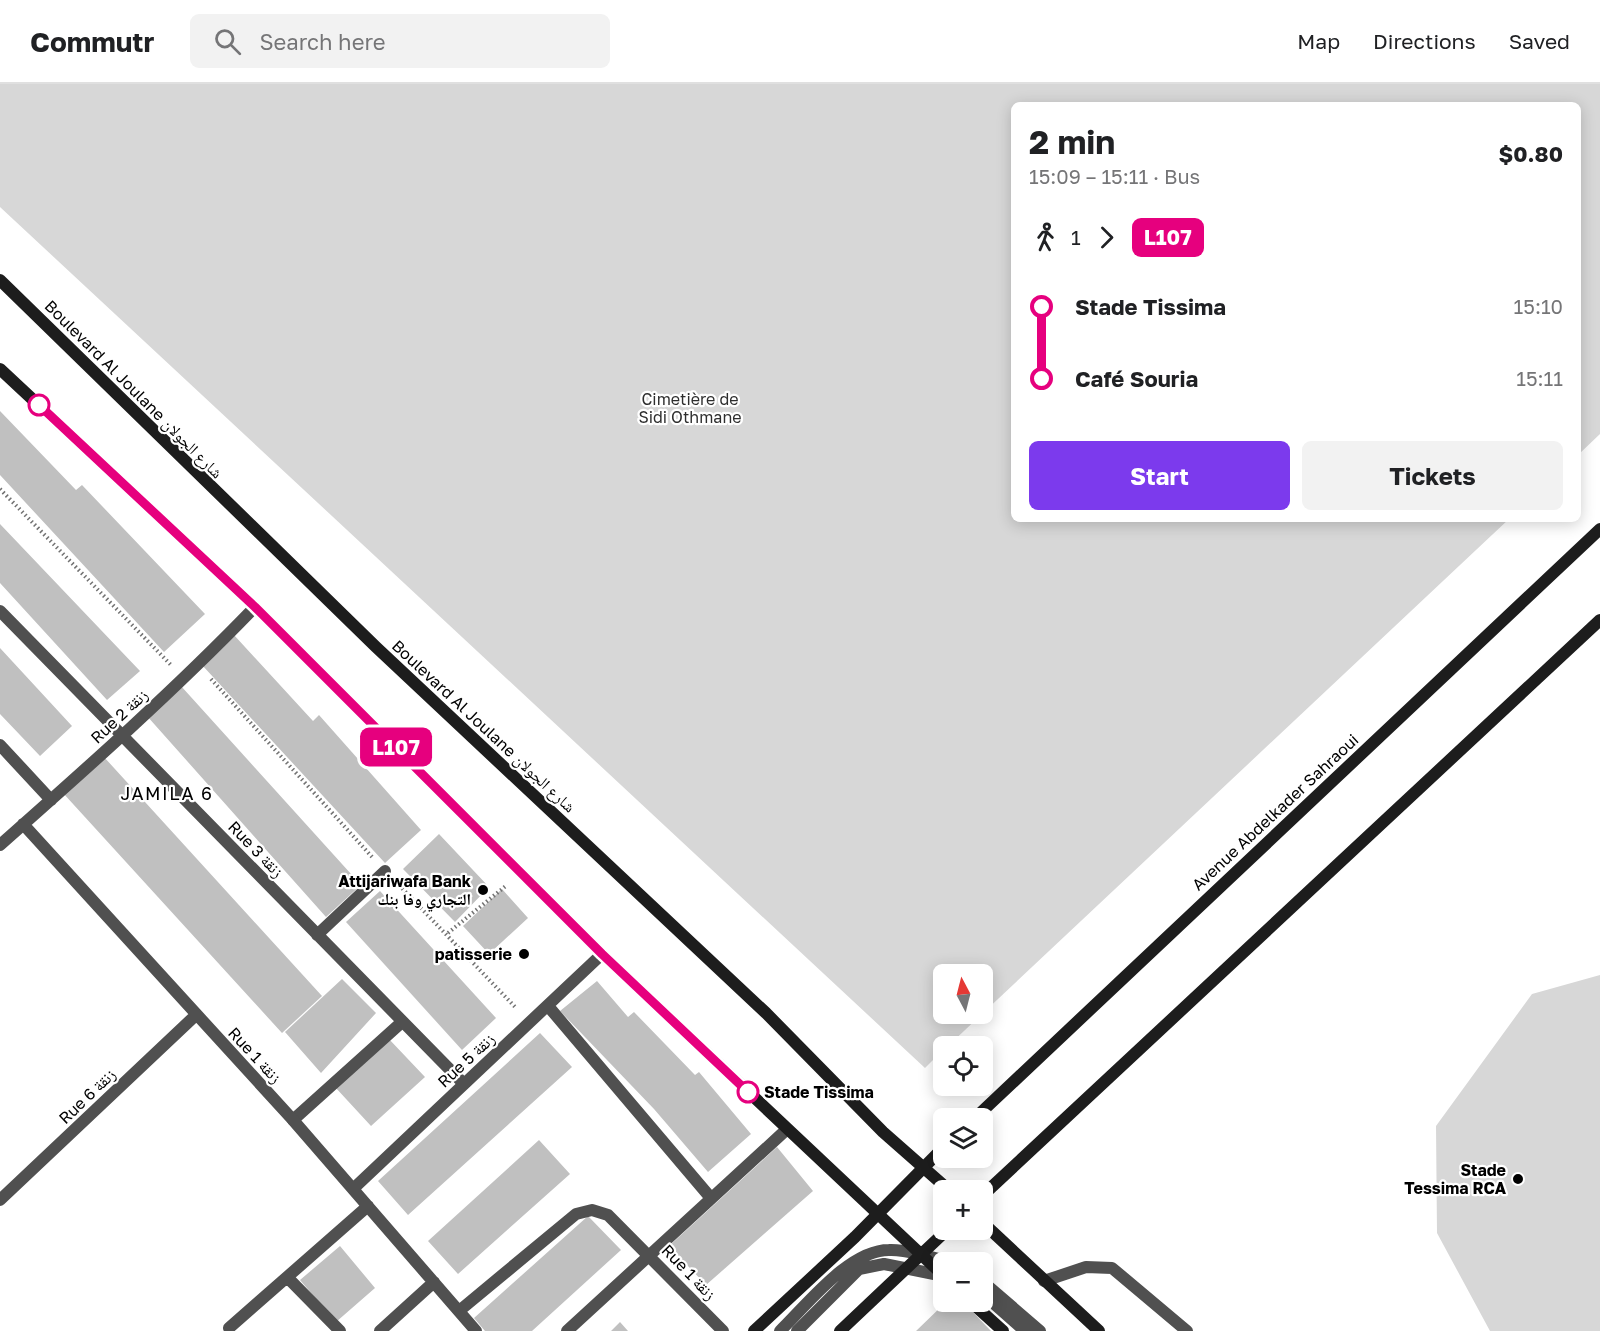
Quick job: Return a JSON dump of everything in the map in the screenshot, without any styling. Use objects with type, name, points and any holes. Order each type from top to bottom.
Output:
[{"type":"main road","name":"Boulevard Al Joulane شارع الجولان","points":[[0,280],[376,647],[766,1013],[883,1132],[938,1180]]},
{"type":"main road","points":[[0,369],[255,607],[602,954],[933,1267]]},
{"type":"main road","name":"Avenue Abdelkader Sahraoui","points":[[986,1108],[1600,529]]},
{"type":"main road","points":[[993,1186],[1600,620]]},
{"type":"main road","points":[[754,1331],[876,1215],[933,1157]]},
{"type":"main road","points":[[993,1232],[1099,1331]]},
{"type":"main road","points":[[840,1331],[937,1240]]},
{"type":"main road","points":[[982,1312],[1003,1331]]},
{"type":"street","name":"Rue 2 زنقة","points":[[0,845],[124,735],[255,607]]},
{"type":"street","name":"Rue 3 زنقة","points":[[0,611],[464,1084]]},
{"type":"street","points":[[0,746],[51,800]]},
{"type":"street","name":"Rue 1 زنقة","points":[[23,824],[293,1120],[477,1331]]},
{"type":"street","points":[[317,935],[385,871]]},
{"type":"street","name":"Rue 5 زنقة","points":[[353,1189],[602,954]]},
{"type":"street","points":[[548,1006],[710,1197]]},
{"type":"street","name":"Rue 6 زنقة","points":[[0,1200],[196,1015]]},
{"type":"street","points":[[293,1120],[402,1022]]},
{"type":"street","points":[[567,1331],[710,1197],[786,1130]]},
{"type":"street","points":[[229,1328],[368,1206]]},
{"type":"street","name":"Rue 1 زنقة","points":[[459,1311],[576,1214],[592,1210],[608,1215],[723,1331]]},
{"type":"street","points":[[780,1331],[850,1263],[865,1254],[889,1250],[920,1257],[933,1257]]},
{"type":"street","points":[[797,1331],[859,1269],[884,1264],[933,1273]]},
{"type":"street","points":[[1044,1281],[1086,1267],[1112,1268],[1187,1331]]},
{"type":"street","points":[[287,1277],[340,1331]]},
{"type":"street","points":[[380,1331],[434,1282]]},
{"type":"street","points":[[993,1290],[1040,1331]]},
{"type":"street","points":[[993,1303],[1025,1331]]},
{"type":"path","points":[[0,489],[184,678]]},
{"type":"path","points":[[198,665],[385,871],[448,933],[530,1022]]},
{"type":"path","points":[[448,933],[521,873]]},
{"type":"green space","name":"Cimetière de Sidi Othmane","points":[[0,84],[1600,84],[1600,434],[1581,452],[1581,102],[1011,102],[1011,522],[1506,522],[993,1004],[993,964],[933,964],[933,1024],[971,1024],[959,1036],[933,1036],[933,1060],[925,1068],[0,207]]},
{"type":"green space","name":"Stade Tessima RCA","points":[[1600,975],[1600,1331],[1490,1331],[1437,1233],[1436,1126],[1532,994]]},
{"type":"building","points":[[0,411],[76,490],[82,485],[205,614],[164,652],[0,475]]},
{"type":"building","points":[[0,524],[140,671],[107,700],[0,583]]},
{"type":"building","points":[[234,635],[313,721],[319,715],[421,830],[385,863],[202,665]]},
{"type":"building","points":[[0,648],[72,726],[40,756],[0,714]]},
{"type":"building","points":[[181,686],[361,885],[326,917],[147,716]]},
{"type":"building","points":[[104,757],[322,996],[282,1033],[63,793]]},
{"type":"building","points":[[439,834],[489,887],[455,922],[403,869]]},
{"type":"building","points":[[502,889],[528,918],[489,954],[463,926]]},
{"type":"building","points":[[380,891],[496,1018],[462,1050],[346,922]]},
{"type":"building","points":[[342,979],[376,1013],[321,1073],[285,1032]]},
{"type":"building","points":[[597,981],[628,1017],[634,1012],[695,1075],[699,1072],[751,1134],[708,1172],[654,1109],[560,1011]]},
{"type":"building","points":[[540,1033],[572,1067],[408,1215],[378,1181]]},
{"type":"building","points":[[388,1038],[425,1077],[371,1126],[335,1087]]},
{"type":"building","points":[[539,1140],[570,1174],[458,1274],[428,1241]]},
{"type":"building","points":[[777,1147],[813,1191],[706,1285],[669,1246]]},
{"type":"building","points":[[588,1216],[621,1250],[532,1331],[485,1331],[474,1318]]},
{"type":"building","points":[[340,1246],[375,1288],[336,1322],[300,1280]]},
{"type":"building","points":[[936,1312],[973,1312],[991,1331],[916,1331]]},
{"type":"building","points":[[620,1322],[628,1331],[611,1331]]},
{"type":"bus line","name":"L107","points":[[39,405],[255,607],[602,954],[748,1092]]},
{"type":"place","name":"Attijariwafa Bank التجاري وفا بنك","points":[[483,890]]},
{"type":"place","name":"patisserie","points":[[524,954]]},
{"type":"place","name":"Stade Tissima","points":[[748,1092]]},
{"type":"place","name":"Stade Tessima RCA","points":[[1518,1179]]},
{"type":"district","name":"JAMILA 6","points":[[167,794]]}]
